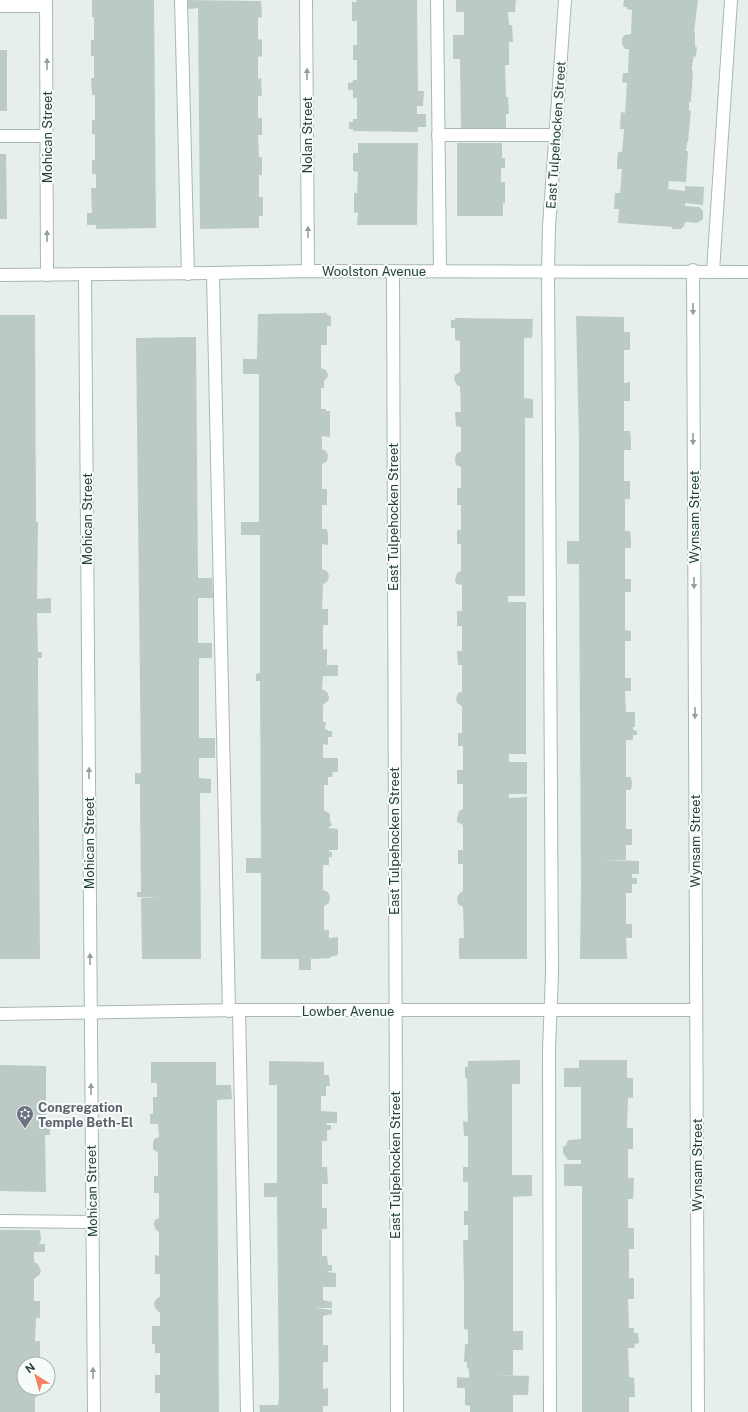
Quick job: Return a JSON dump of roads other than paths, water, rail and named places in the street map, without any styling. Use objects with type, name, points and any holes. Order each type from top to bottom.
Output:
[{"type":"street","points":[[181,0],[188,274]]},
{"type":"street","name":"Nolan Street","points":[[306,0],[308,271]]},
{"type":"street","points":[[437,0],[440,270]]},
{"type":"street","name":"East Tulpehocken Street","points":[[550,1412],[549,1049],[552,966],[548,271],[549,227],[565,0]]},
{"type":"street","points":[[713,271],[731,0]]},
{"type":"street","points":[[0,6],[46,3]]},
{"type":"street","name":"Mohican Street","points":[[46,3],[47,275]]},
{"type":"street","points":[[438,135],[556,134]]},
{"type":"street","points":[[0,136],[47,136]]},
{"type":"street","name":"Woolston Avenue","points":[[0,275],[213,274],[393,270],[693,270],[748,272]]},
{"type":"street","name":"East Tulpehocken Street","points":[[393,270],[396,1412]]},
{"type":"street","name":"Wynsam Street","points":[[693,270],[698,1412]]},
{"type":"street","name":"Mohican Street","points":[[85,274],[94,1412]]},
{"type":"street","points":[[213,274],[247,1412]]},
{"type":"street","name":"Lowber Avenue","points":[[0,1014],[234,1011],[696,1010]]},
{"type":"street","points":[[0,1221],[92,1222]]},
{"type":"place","name":"Congregation Temple Beth-El","points":[[25,1129]]}]
